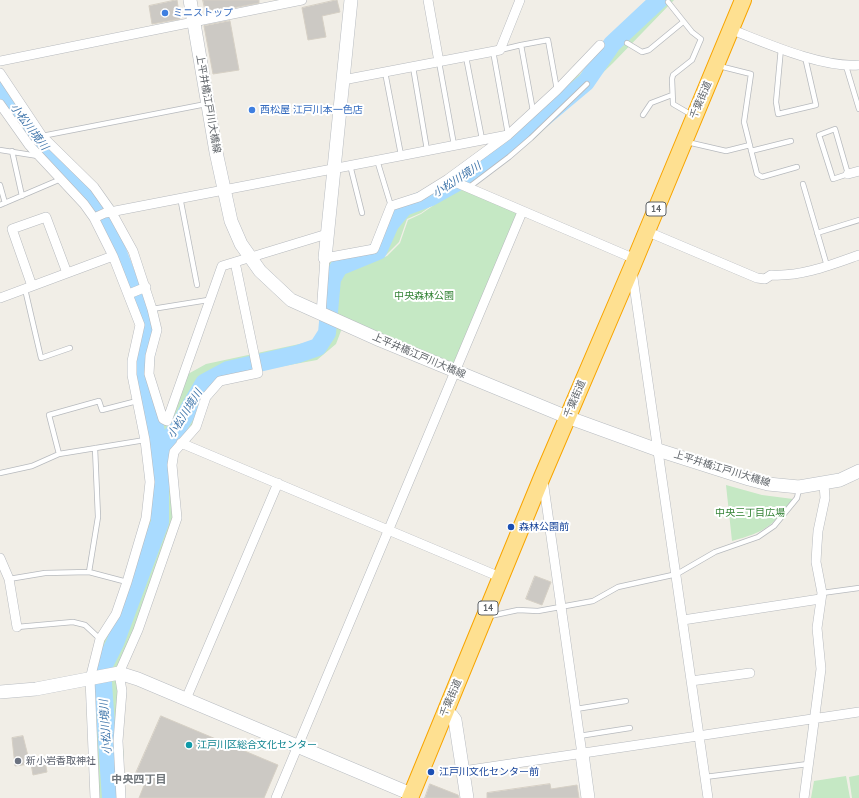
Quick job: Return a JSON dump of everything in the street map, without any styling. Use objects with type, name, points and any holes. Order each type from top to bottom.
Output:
[{"type":"highway","name":"千葉街道","points":[[410,796],[500,577],[743,0]]},
{"type":"street","name":"上平井橋江戸川大橋線","points":[[190,0],[224,189],[235,232],[249,257],[270,283],[291,300],[455,371],[567,417],[658,450],[749,479],[768,484],[799,487],[824,484],[840,480],[859,472]]},
{"type":"street","points":[[0,61],[302,0]]},
{"type":"street","points":[[326,316],[325,258],[351,0]]},
{"type":"street","points":[[428,0],[439,62]]},
{"type":"street","points":[[343,80],[497,50],[520,0]]},
{"type":"street","points":[[730,29],[805,56],[846,66],[859,65]]},
{"type":"street","points":[[325,258],[374,249],[391,206],[419,197],[451,181],[533,112],[557,90],[600,45]]},
{"type":"street","points":[[0,73],[40,137],[94,187],[108,212],[134,251],[140,325],[132,361],[132,375],[145,440],[150,482],[146,518],[127,582],[116,614],[100,639],[94,678],[95,798]]},
{"type":"street","points":[[1,107],[39,156],[84,204],[94,218],[113,256],[137,291],[152,309],[156,330],[150,356],[149,374],[163,419],[167,421],[208,300],[222,266],[327,234]]},
{"type":"street","points":[[94,218],[108,212],[508,134]]},
{"type":"street","points":[[848,174],[859,171]]},
{"type":"street","points":[[451,181],[633,263],[658,450],[677,574],[698,736],[708,798]]},
{"type":"street","points":[[276,798],[522,212]]},
{"type":"street","points":[[29,288],[12,229],[46,217],[67,273]]},
{"type":"street","points":[[646,231],[757,278],[765,279],[771,275],[788,276],[827,266],[859,255]]},
{"type":"street","points":[[0,298],[113,256]]},
{"type":"street","points":[[121,798],[118,741],[122,691],[115,674],[138,630],[177,518],[172,465],[174,452],[196,427],[206,397],[220,381],[258,373],[235,262]]},
{"type":"street","points":[[181,443],[500,577]]},
{"type":"street","points":[[542,477],[562,607],[588,798]]},
{"type":"street","points":[[186,699],[278,483]]},
{"type":"street","points":[[804,798],[821,669],[817,628],[821,596],[816,562],[816,545],[825,498],[824,484]]},
{"type":"street","points":[[0,558],[9,579],[17,627]]},
{"type":"street","points":[[683,620],[821,596]]},
{"type":"street","points":[[691,681],[750,673]]},
{"type":"street","points":[[0,692],[36,689],[115,674],[138,678],[298,746],[410,796]]},
{"type":"street","points":[[463,771],[859,712]]},
{"type":"street","points":[[445,713],[452,716],[456,720],[467,798]]},
{"type":"lane","points":[[668,2],[683,22],[702,39],[692,60],[673,75],[673,104],[694,116]]},
{"type":"lane","points":[[627,43],[642,52],[649,50],[683,22]]},
{"type":"lane","points":[[508,134],[497,50],[548,40],[557,90]]},
{"type":"lane","points":[[521,45],[533,112]]},
{"type":"lane","points":[[781,48],[776,102],[778,114],[816,105],[805,56]]},
{"type":"lane","points":[[466,57],[482,140]]},
{"type":"lane","points":[[439,62],[454,145]]},
{"type":"lane","points":[[716,65],[751,74],[744,122],[757,174],[762,177],[797,167]]},
{"type":"lane","points":[[846,66],[859,109]]},
{"type":"lane","points":[[413,67],[427,150]]},
{"type":"lane","points":[[385,72],[401,155]]},
{"type":"lane","points":[[465,188],[526,143],[587,84]]},
{"type":"lane","points":[[643,115],[651,103],[672,95]]},
{"type":"lane","points":[[30,144],[40,137],[208,103]]},
{"type":"lane","points":[[835,129],[848,174],[833,179],[819,135],[835,129]]},
{"type":"lane","points":[[684,141],[726,151],[791,141]]},
{"type":"lane","points":[[0,150],[39,156]]},
{"type":"lane","points":[[12,151],[22,196]]},
{"type":"lane","points":[[377,160],[391,206]]},
{"type":"lane","points":[[350,165],[362,213]]},
{"type":"lane","points":[[0,185],[2,204],[61,179]]},
{"type":"lane","points":[[803,184],[827,266]]},
{"type":"lane","points":[[180,198],[197,285]]},
{"type":"lane","points":[[817,233],[859,220]]},
{"type":"lane","points":[[29,288],[41,358],[70,348]]},
{"type":"lane","points":[[152,309],[208,300]]},
{"type":"lane","points":[[59,454],[49,415],[99,401],[102,410],[137,401]]},
{"type":"lane","points":[[0,473],[32,466],[59,454],[145,440]]},
{"type":"lane","points":[[89,572],[98,518],[95,448]]},
{"type":"lane","points":[[484,617],[506,611],[538,611],[593,601],[618,588],[677,574],[715,552],[758,537],[774,526],[797,498],[799,487]]},
{"type":"lane","points":[[9,579],[45,573],[89,572],[127,582]]},
{"type":"lane","points":[[821,596],[859,588]]},
{"type":"lane","points":[[17,627],[70,622],[85,625],[100,639]]},
{"type":"lane","points":[[576,709],[626,701]]},
{"type":"lane","points":[[579,736],[630,728]]},
{"type":"lane","points":[[705,777],[808,764]]},
{"type":"green space","points":[[650,0],[674,0],[613,63],[535,138],[467,186],[452,179],[510,135],[581,73],[616,33]]},
{"type":"green space","name":"中央森林公園","points":[[448,181],[458,187],[421,213],[407,219],[399,242],[386,255],[350,271],[387,256],[400,243],[408,220],[421,214],[460,187],[518,212],[454,367],[344,323],[336,344],[317,360],[223,377],[203,397],[192,425],[180,436],[168,458],[175,517],[118,691],[124,759],[121,798],[97,798],[92,682],[98,652],[151,515],[134,374],[148,381],[162,425],[171,423],[188,374],[206,364],[318,340],[324,320],[327,260],[375,250],[392,206]]},
{"type":"green space","name":"中央三丁目広場","points":[[726,485],[762,495],[793,499],[780,516],[767,527],[761,531],[732,541]]},
{"type":"green space","points":[[859,775],[859,798],[852,798],[849,777]]},
{"type":"green space","points":[[846,776],[850,798],[811,798],[814,781]]},
{"type":"building","name":"ミニストップ","points":[[177,0],[180,19],[152,24],[149,6]]},
{"type":"building","points":[[203,0],[259,0],[259,3],[206,13]]},
{"type":"building","points":[[337,0],[340,12],[322,16],[326,37],[308,40],[302,8]]},
{"type":"building","points":[[230,21],[239,70],[213,74],[204,26]]},
{"type":"building","points":[[535,576],[551,582],[542,605],[526,599]]},
{"type":"building","name":"江戸川区総合文化センター","points":[[161,716],[278,765],[264,798],[139,798],[147,778],[136,773]]},
{"type":"building","points":[[23,736],[30,764],[15,766],[12,738]]},
{"type":"building","points":[[45,761],[47,772],[33,775],[31,764]]},
{"type":"building","points":[[430,784],[458,795],[459,798],[425,798]]},
{"type":"building","points":[[550,784],[551,789],[577,785],[579,798],[487,798],[487,793]]},
{"type":"waterway","name":"小松川境川","points":[[160,451],[179,426],[204,383],[228,370],[298,354],[318,347],[327,333],[332,279],[339,267],[378,251],[390,224],[404,207],[431,197],[456,183],[530,129],[586,82],[612,44],[659,0]]},
{"type":"waterway","name":"小松川境川","points":[[0,87],[8,101],[107,224],[147,328],[147,349],[142,382],[153,418],[160,451],[160,522],[115,643],[102,669],[111,798]]},
{"type":"place","name":"ミニストップ","points":[[165,13]]},
{"type":"place","name":"西松屋 江戸川本一色店","points":[[252,110]]},
{"type":"place","name":"森林公園前","points":[[511,527]]},
{"type":"place","name":"江戸川区総合文化センター","points":[[189,745]]},
{"type":"place","name":"新小岩香取神社","points":[[18,761]]},
{"type":"place","name":"江戸川文化センター前","points":[[431,772]]},
{"type":"district","name":"中央四丁目","points":[[139,780]]}]
